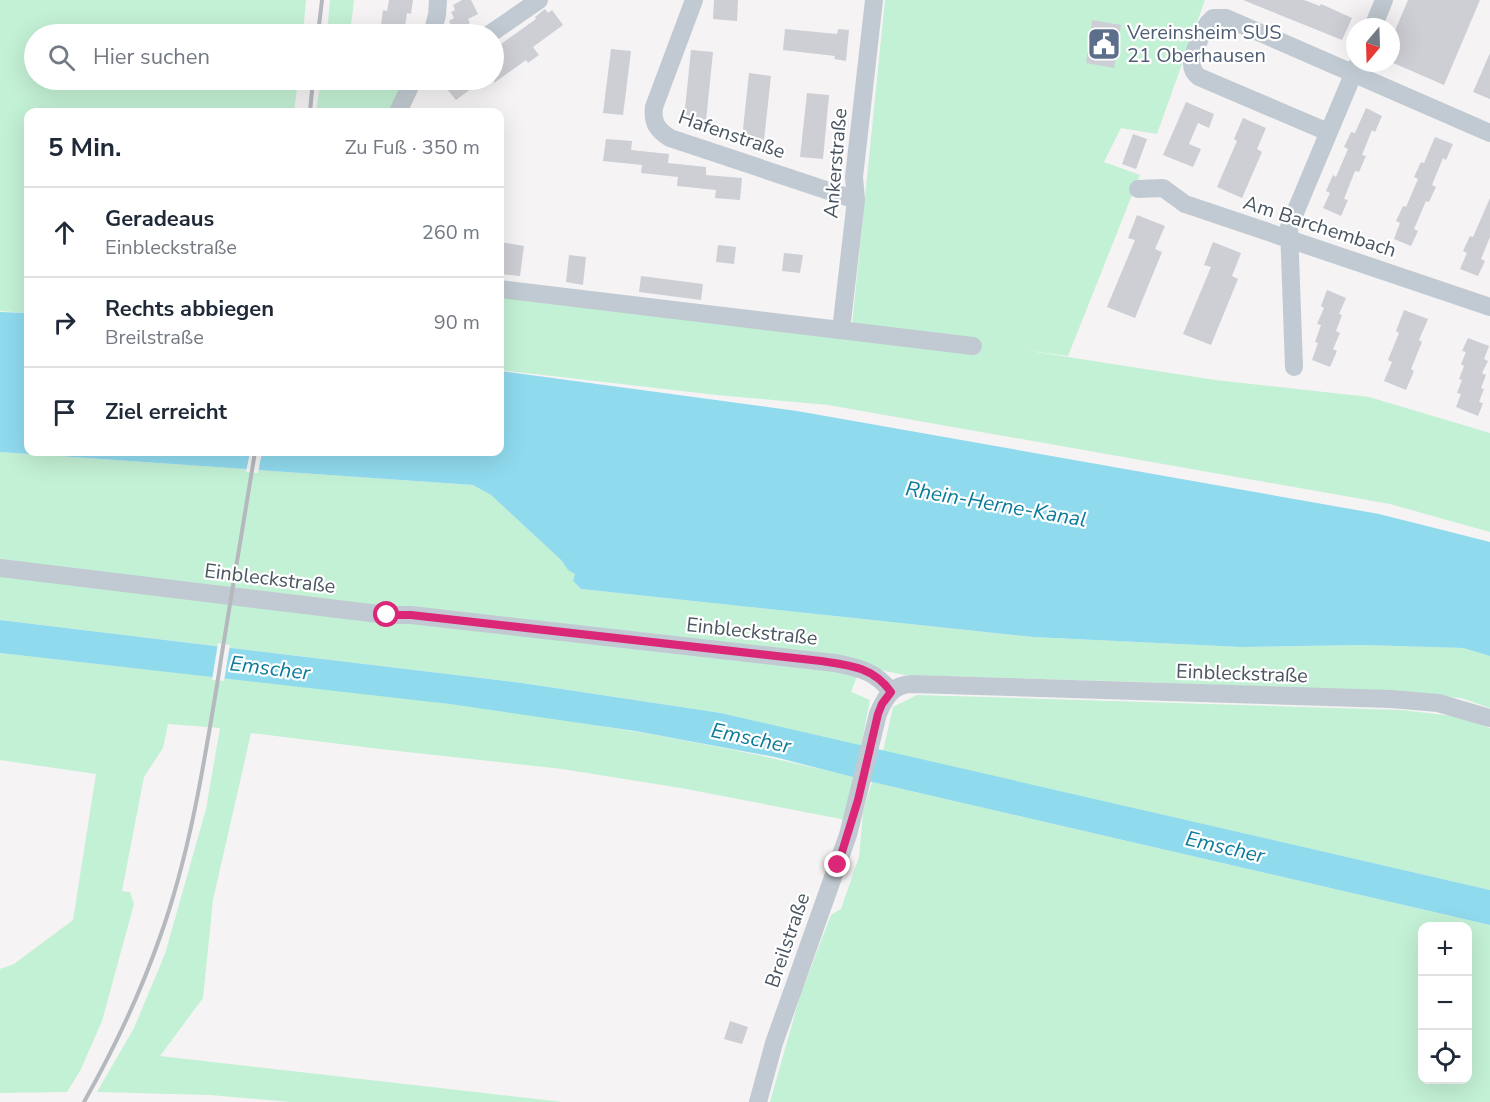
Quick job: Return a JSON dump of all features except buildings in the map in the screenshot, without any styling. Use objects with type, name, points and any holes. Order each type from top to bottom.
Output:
[{"type":"street","points":[[435,24],[438,0]]},
{"type":"street","points":[[504,24],[539,0]]},
{"type":"street","name":"Hafenstraße","points":[[694,0],[654,107],[653,117],[657,128],[670,138],[856,200]]},
{"type":"street","name":"Ankerstraße","points":[[841,330],[856,200],[854,177],[874,0]]},
{"type":"street","points":[[1376,18],[1384,0]]},
{"type":"street","points":[[1328,132],[1199,77],[1192,64],[1205,26],[1213,18],[1226,18],[1346,64]]},
{"type":"street","points":[[1294,367],[1289,227],[1354,72]]},
{"type":"street","points":[[1364,72],[1490,133]]},
{"type":"street","points":[[400,108],[408,90]]},
{"type":"street","name":"Am Barchembach","points":[[1138,189],[1163,188],[1185,204],[1490,307]]},
{"type":"street","points":[[504,289],[973,346]]},
{"type":"street","name":"Einbleckstraße","points":[[0,568],[387,615],[411,615],[835,663],[876,675],[883,680],[891,692],[901,685],[913,684],[1391,699],[1438,703],[1490,718]]},
{"type":"street","name":"Breilstraße","points":[[758,1102],[774,1043],[848,835],[882,704],[891,692]]},
{"type":"green space","points":[[0,0],[306,0],[304,24],[24,24],[24,90],[297,90],[294,108],[24,108],[24,313],[0,311]]},
{"type":"green space","points":[[330,0],[354,0],[351,24],[328,24]]},
{"type":"green space","points":[[885,0],[1205,0],[1157,134],[1121,128],[1104,162],[1140,175],[1068,356],[1023,350],[1215,380],[1369,397],[1490,433],[1490,532],[1390,504],[828,405],[717,395],[504,370],[504,293],[852,325]]},
{"type":"green space","points":[[319,90],[402,90],[395,108],[317,108]]},
{"type":"green space","points":[[0,452],[24,454],[24,456],[57,456],[473,485],[491,495],[561,560],[568,570],[576,574],[573,581],[581,589],[1033,637],[1241,647],[1363,645],[1463,648],[1490,656],[1490,708],[1461,698],[1408,694],[1144,682],[904,675],[861,666],[851,692],[870,700],[861,746],[721,713],[522,683],[0,620]]},
{"type":"green space","points":[[0,653],[429,701],[642,733],[748,753],[853,777],[846,820],[681,788],[562,769],[251,733],[213,900],[203,998],[160,1056],[562,1102],[290,1102],[210,1095],[97,1092],[134,1028],[165,954],[206,809],[220,728],[168,724],[163,748],[144,777],[122,891],[130,892],[134,904],[102,1021],[80,1071],[67,1092],[0,1093],[0,969],[14,964],[73,920],[96,774],[0,760]]},
{"type":"green space","points":[[917,695],[1402,710],[1460,717],[1490,728],[1490,890],[883,751],[893,707]]},
{"type":"green space","points":[[872,782],[1490,925],[1490,1102],[770,1102],[800,996],[831,915],[841,909],[859,857],[863,812]]},
{"type":"water","points":[[0,312],[24,313],[24,454],[0,452]]},
{"type":"water","name":"Rhein-Herne-Kanal","points":[[504,372],[797,411],[1379,514],[1490,542],[1490,656],[1463,648],[1363,645],[1241,647],[1033,637],[581,589],[573,581],[575,574],[568,570],[561,560],[491,495],[473,485],[57,456],[504,456]]},
{"type":"water","name":"Emscher","points":[[0,620],[522,683],[721,713],[1490,890],[1490,925],[872,782],[775,757],[635,731],[450,704],[0,653]]},
{"type":"pier","points":[[249,456],[261,456],[258,473],[246,472]]},
{"type":"pier","points":[[218,643],[230,645],[224,681],[212,680]]},
{"type":"railway","points":[[319,24],[322,0]]},
{"type":"railway","points":[[310,108],[312,90]]},
{"type":"railway","points":[[84,1102],[116,1042],[144,979],[179,875],[206,749],[254,456]]},
{"type":"place","name":"Vereinsheim SUS 21 Oberhausen","points":[[1104,44]]},
{"type":"route","points":[[387,615],[411,615],[821,661],[848,666],[876,675],[883,680],[891,692],[886,696],[878,714],[858,800],[838,865]]}]
